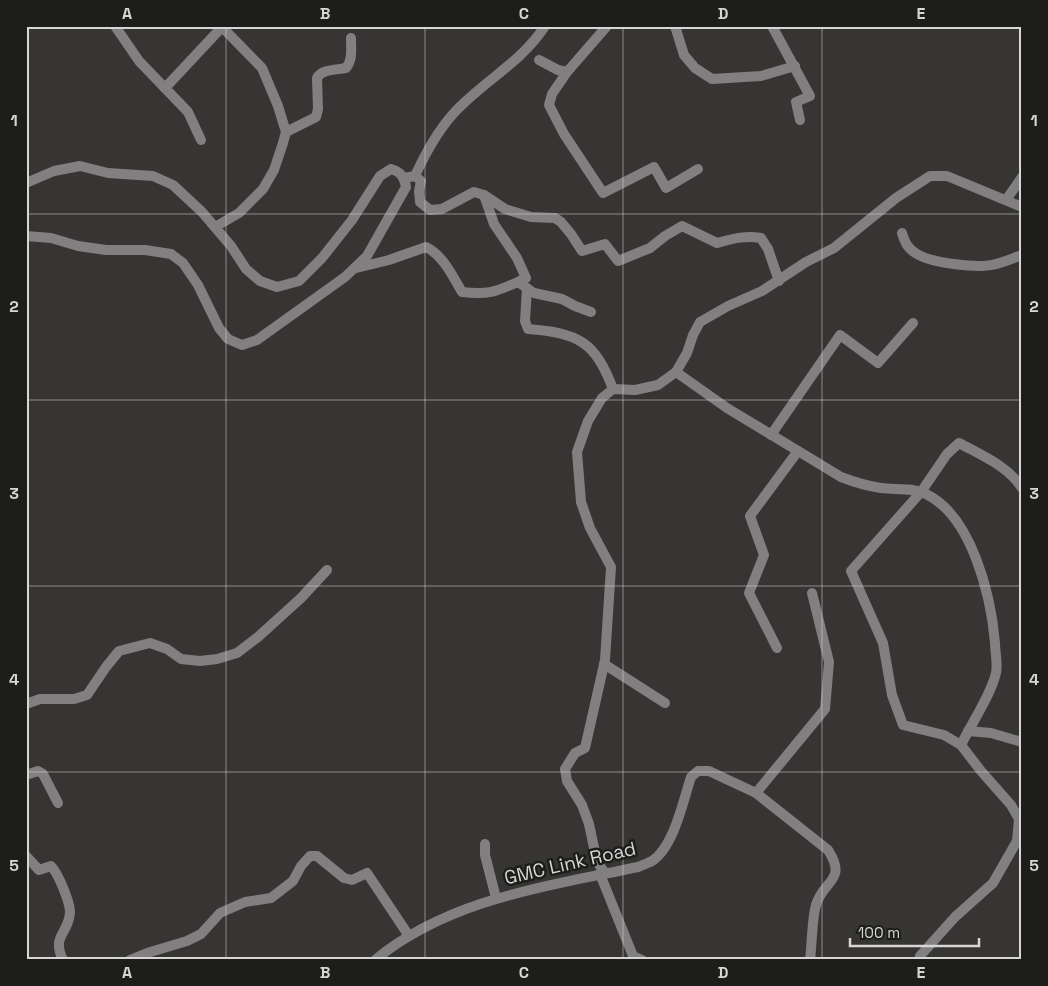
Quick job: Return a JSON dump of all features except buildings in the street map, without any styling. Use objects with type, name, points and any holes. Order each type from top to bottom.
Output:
[{"type":"street","points":[[115,26],[139,61],[188,112],[201,140]]},
{"type":"street","points":[[26,236],[51,238],[78,246],[106,250],[145,250],[171,254],[183,263],[198,285],[220,328],[228,339],[242,345],[257,340],[345,277],[367,256],[394,210],[410,177],[437,134],[453,114],[477,91],[520,56],[545,26]]},
{"type":"street","points":[[607,26],[567,72],[552,94],[549,105],[564,134],[603,193],[654,167],[666,188],[698,169]]},
{"type":"street","points":[[675,26],[684,55],[695,68],[712,79],[761,76],[795,66]]},
{"type":"street","points":[[772,26],[810,96],[796,102],[800,120]]},
{"type":"street","points":[[165,88],[222,27],[262,68],[278,106],[286,132],[274,170],[263,190],[239,214],[215,227]]},
{"type":"street","points":[[286,132],[316,117],[318,109],[318,75],[322,72],[348,66],[351,58],[351,38]]},
{"type":"street","points":[[539,60],[558,70],[567,72]]},
{"type":"street","points":[[26,183],[54,171],[80,166],[108,173],[153,176],[173,185],[202,212],[231,246],[246,269],[260,281],[278,287],[299,282],[322,258],[352,220],[380,176],[391,169],[421,181],[419,191],[420,202],[430,210],[442,210],[474,192],[484,195],[505,209],[531,217],[555,218],[571,234],[582,251],[605,244],[618,261],[650,248],[682,226],[717,243],[738,237],[752,236],[761,238],[768,249],[779,281]]},
{"type":"street","points":[[634,959],[603,874],[596,862],[589,824],[582,805],[567,781],[565,768],[575,753],[586,748],[604,664],[611,567],[590,528],[581,502],[577,452],[588,421],[602,398],[613,389],[635,390],[658,385],[676,372],[687,353],[700,322],[728,306],[762,291],[806,262],[834,248],[896,198],[930,176],[947,176],[1022,207]]},
{"type":"street","points":[[1006,200],[1022,177]]},
{"type":"street","points":[[355,268],[389,260],[426,247],[444,264],[462,292],[482,294],[502,290],[526,278],[517,258],[494,224],[484,195]]},
{"type":"street","points":[[902,233],[905,245],[917,255],[971,267],[996,264],[1022,255]]},
{"type":"street","points":[[518,282],[534,293],[562,299],[591,312]]},
{"type":"street","points":[[526,288],[525,321],[528,329],[563,333],[584,342],[608,375],[613,389]]},
{"type":"street","points":[[771,435],[840,335],[878,362],[914,324]]},
{"type":"street","points":[[676,372],[727,408],[841,477],[856,483],[881,488],[921,492],[941,503],[954,517],[977,559],[986,590],[994,630],[996,673],[991,687],[961,745]]},
{"type":"street","points":[[919,960],[920,956],[955,917],[993,883],[1017,841],[1018,819],[1011,805],[961,745],[944,736],[903,725],[892,695],[882,643],[851,571],[921,492],[947,454],[959,443],[992,461],[1016,479],[1022,488]]},
{"type":"street","points":[[777,648],[749,593],[764,555],[750,516],[798,451]]},
{"type":"street","points":[[26,704],[40,699],[74,699],[87,695],[120,651],[150,643],[167,649],[181,659],[200,662],[237,653],[294,605],[327,570]]},
{"type":"street","points":[[756,793],[825,709],[829,662],[812,593]]},
{"type":"street","points":[[604,664],[665,703]]},
{"type":"street","points":[[968,731],[991,733],[1021,741]]},
{"type":"street","points":[[26,775],[38,771],[43,774],[58,803]]},
{"type":"street","name":"GMC Link Road","points":[[376,960],[393,945],[431,923],[496,898],[638,866],[653,860],[662,852],[672,836],[692,777],[698,771],[709,771],[756,793],[828,850],[835,860],[836,871],[831,883],[819,897],[815,906],[810,960]]},
{"type":"street","points":[[485,844],[485,855],[496,898]]},
{"type":"street","points":[[26,856],[39,870],[51,866],[56,870],[70,912],[66,927],[58,942],[58,950],[63,960]]},
{"type":"street","points":[[130,960],[147,953],[181,944],[202,934],[220,913],[228,909],[245,902],[271,898],[293,881],[301,866],[310,856],[317,856],[344,878],[352,880],[367,874],[409,936]]}]
